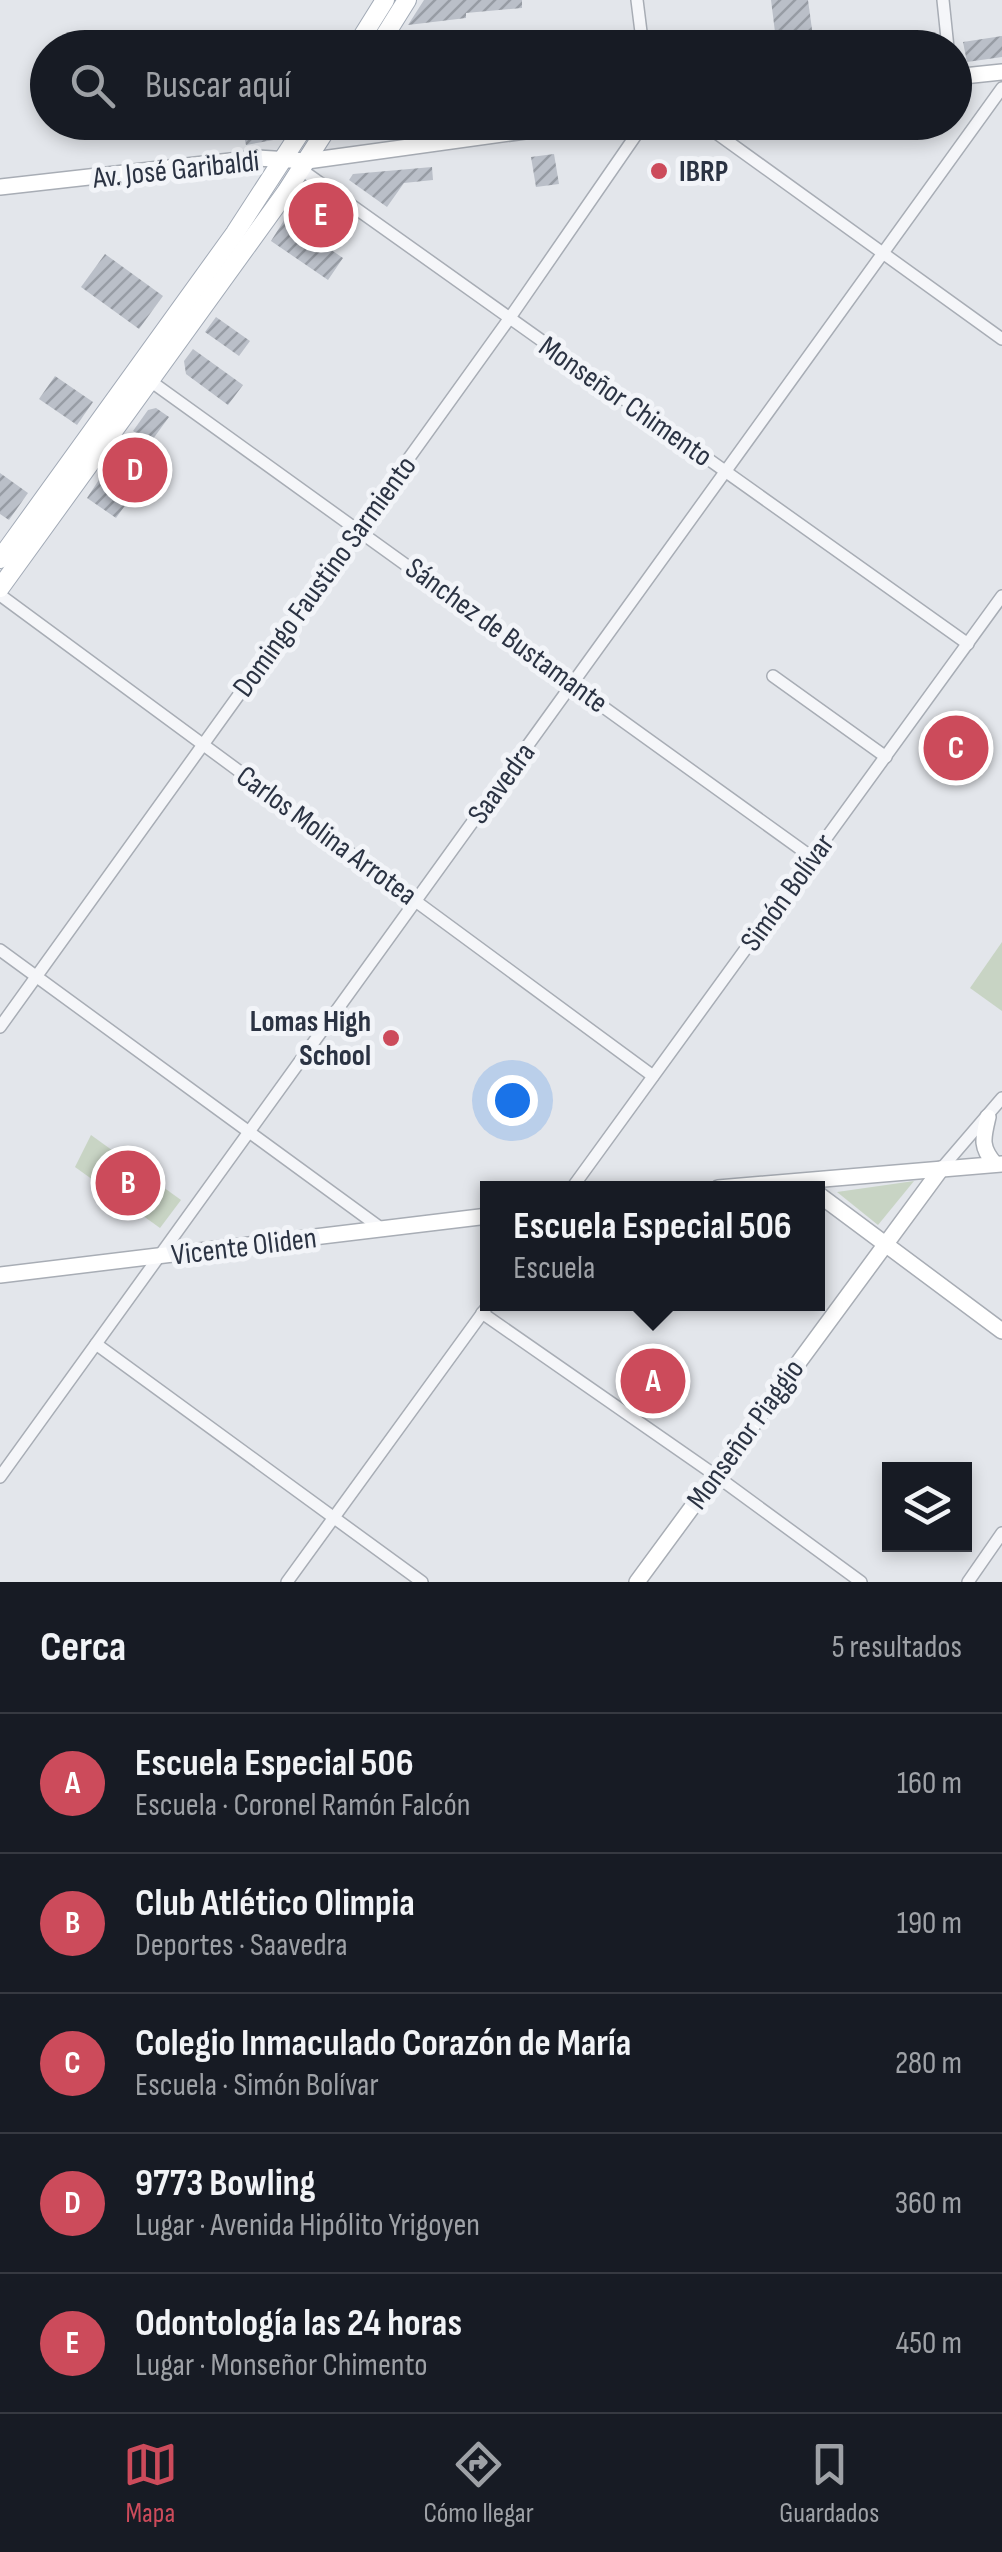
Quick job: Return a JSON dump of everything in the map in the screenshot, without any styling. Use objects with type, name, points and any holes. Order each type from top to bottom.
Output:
[{"type":"main road","points":[[366,30],[385,0]]},
{"type":"main road","points":[[388,30],[406,0]]},
{"type":"main road","points":[[0,559],[297,140]]},
{"type":"main road","points":[[0,592],[319,140]]},
{"type":"street","points":[[638,0],[642,30]]},
{"type":"street","points":[[943,0],[946,30]]},
{"type":"street","points":[[972,75],[1002,72]]},
{"type":"street","name":"Saavedra","points":[[972,130],[1002,88]]},
{"type":"street","name":"Av. José Garibaldi","points":[[0,188],[258,158],[304,165],[470,140]]},
{"type":"street","name":"Domingo Faustino Sarmiento","points":[[0,1027],[633,140]]},
{"type":"street","points":[[726,140],[1002,339]]},
{"type":"street","name":"Saavedra","points":[[0,1477],[965,140]]},
{"type":"street","name":"Monseñor Chimento","points":[[304,165],[509,318],[968,644]]},
{"type":"street","name":"Sánchez de Bustamante","points":[[149,380],[813,858]]},
{"type":"street","name":"Carlos Molina Arrotea","points":[[0,592],[653,1076]]},
{"type":"street","name":"Simón Bolívar","points":[[577,1181],[1002,596]]},
{"type":"street","points":[[773,676],[886,757]]},
{"type":"street","points":[[0,950],[382,1229]]},
{"type":"street","name":"Monseñor Piaggio","points":[[637,1582],[940,1170],[1002,1098]]},
{"type":"street","points":[[988,1117],[982,1141],[985,1152],[998,1164]]},
{"type":"street","points":[[825,1182],[998,1164]]},
{"type":"street","points":[[825,1199],[1002,1330]]},
{"type":"street","name":"Vicente Oliden","points":[[0,1275],[480,1217]]},
{"type":"street","points":[[286,1582],[484,1311]]},
{"type":"street","points":[[490,1311],[861,1582]]},
{"type":"street","points":[[96,1344],[422,1582]]},
{"type":"street","points":[[968,1582],[1002,1533]]},
{"type":"green space","points":[[1002,942],[1002,1011],[970,988]]},
{"type":"green space","points":[[91,1135],[181,1200],[160,1228],[75,1167]]},
{"type":"green space","points":[[914,1181],[878,1225],[837,1192]]},
{"type":"building","points":[[424,0],[522,0],[522,8],[466,13],[466,18],[408,25]]},
{"type":"building","points":[[771,0],[808,0],[812,30],[775,30]]},
{"type":"building","points":[[1002,36],[1002,57],[972,61],[972,41]]},
{"type":"building","points":[[245,140],[274,140],[246,145]]},
{"type":"building","points":[[554,154],[559,184],[536,187],[531,157]]},
{"type":"building","points":[[432,167],[433,180],[404,183],[387,207],[349,180],[353,174]]},
{"type":"building","points":[[308,186],[337,207],[315,239],[343,258],[328,280],[271,241]]},
{"type":"building","points":[[105,254],[163,296],[139,329],[81,287]]},
{"type":"building","points":[[216,317],[250,341],[239,356],[205,332]]},
{"type":"building","points":[[193,349],[243,385],[228,405],[186,374],[184,361]]},
{"type":"building","points":[[55,376],[93,402],[77,425],[39,399]]},
{"type":"building","points":[[156,408],[169,417],[150,443],[133,431],[148,410]]},
{"type":"building","points":[[120,448],[159,475],[149,490],[140,485],[116,518],[87,498]]},
{"type":"building","points":[[0,473],[28,493],[9,520],[0,514]]},
{"type":"place","name":"IBRP","points":[[659,171]]},
{"type":"place","name":"Odontología las 24 horas","points":[[321,215]]},
{"type":"place","name":"9773 Bowling","points":[[135,470]]},
{"type":"place","name":"Colegio Inmaculado Corazón de María","points":[[956,748]]},
{"type":"place","name":"Lomas High School","points":[[391,1038]]},
{"type":"place","name":"Club Atlético Olimpia","points":[[128,1183]]},
{"type":"place","name":"Escuela Especial 506","points":[[653,1381]]}]
